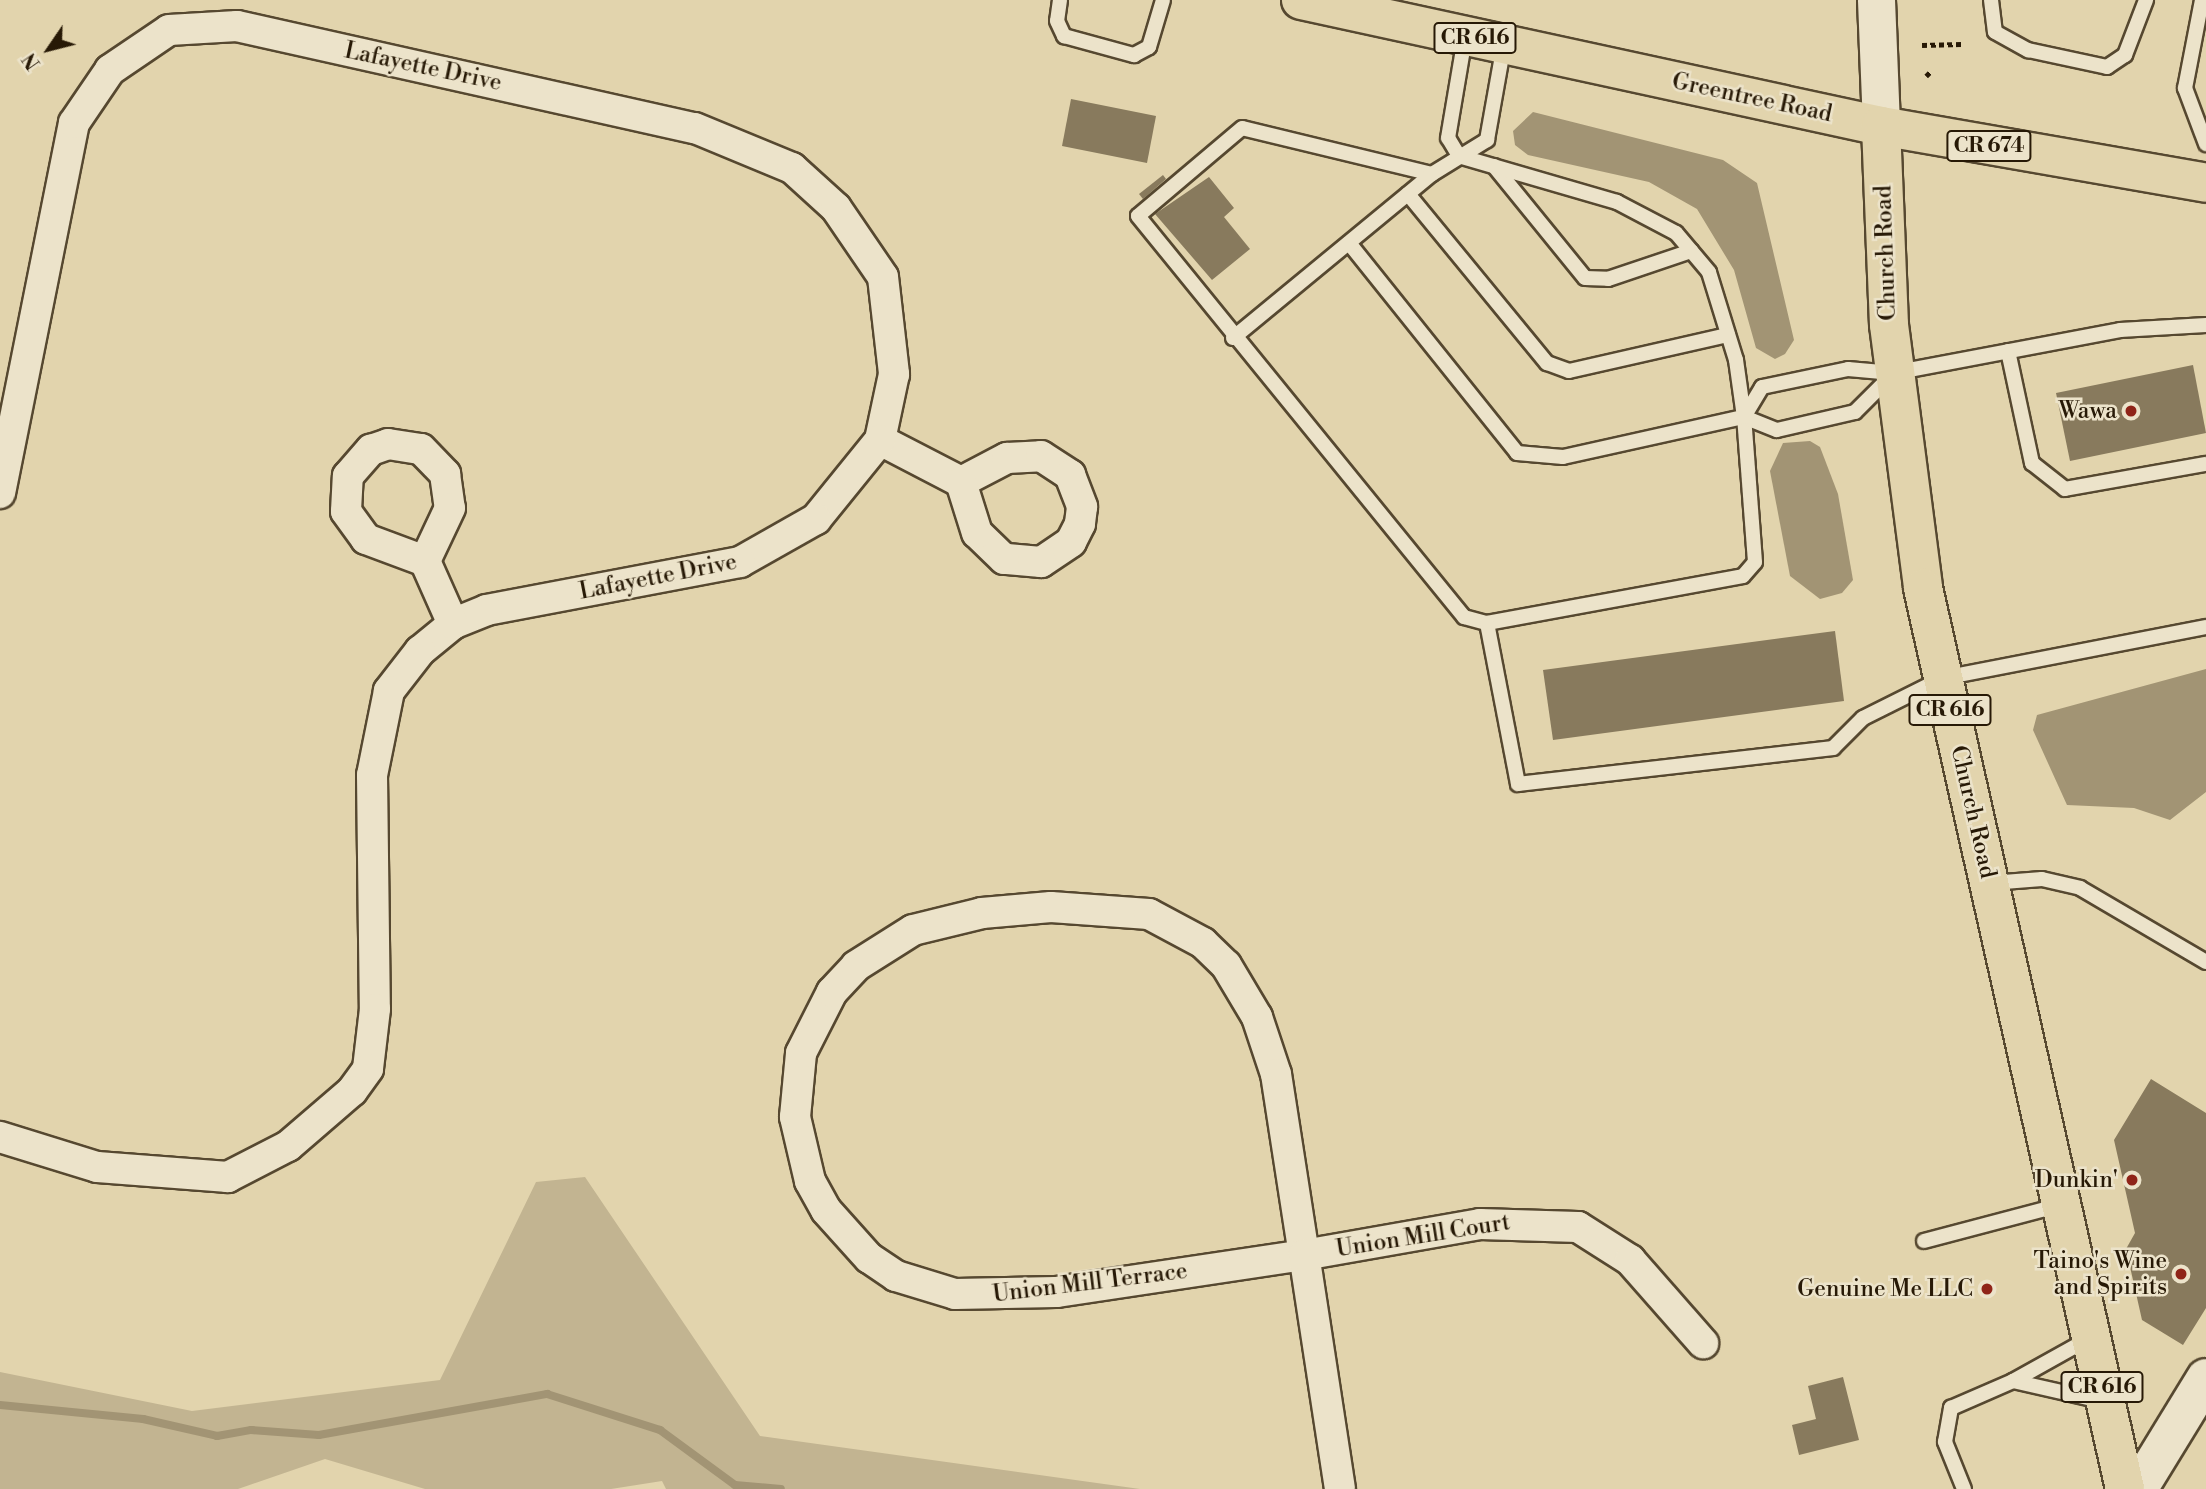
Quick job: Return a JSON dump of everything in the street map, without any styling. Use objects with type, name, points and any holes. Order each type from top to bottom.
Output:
[{"type":"main road","name":"Greentree Road","points":[[1301,0],[1881,126],[2206,183]]},
{"type":"main road","name":"Church Road","points":[[1881,126],[1893,373],[1903,470],[1943,678],[2125,1489]]},
{"type":"main road","points":[[2138,1489],[2206,1378]]},
{"type":"street","points":[[1876,0],[1881,126]]},
{"type":"street","name":"Lafayette Drive","points":[[0,1137],[97,1167],[228,1177],[294,1142],[363,1079],[377,977],[373,775],[379,724],[403,669],[453,624],[487,610],[755,556],[835,502],[880,440],[894,374],[883,278],[836,208],[792,168],[683,124],[220,25],[169,30],[150,40],[110,70],[74,123],[1,487]]},
{"type":"street","points":[[880,440],[961,482]]},
{"type":"street","points":[[425,561],[453,624]]},
{"type":"street","name":"Union Mill Terrace","points":[[1304,1255],[1022,1295],[956,1294],[896,1276],[846,1236],[810,1181],[795,1117],[801,1053],[814,1022],[865,959],[913,930],[947,919],[1085,906],[1149,914],[1177,926],[1226,965],[1257,1017],[1276,1074],[1304,1255],[1340,1489]]},
{"type":"street","name":"Union Mill Court","points":[[1304,1255],[1480,1224],[1578,1227],[1630,1260],[1703,1343]]},
{"type":"lane","points":[[1060,0],[1057,22],[1064,36],[1134,55],[1149,47],[1163,0]]},
{"type":"lane","points":[[1991,0],[1995,32],[2028,50],[2107,67],[2125,55],[2146,0]]},
{"type":"lane","points":[[2202,0],[2185,88],[2206,144]]},
{"type":"lane","points":[[1433,174],[1242,128],[1138,216],[1233,338],[1464,617],[1487,623],[1743,576],[1755,562],[1744,417],[1728,335],[1709,272],[1676,233],[1617,202],[1460,156],[1448,138],[1465,36]]},
{"type":"lane","points":[[1233,338],[1433,174],[1487,139],[1504,44]]},
{"type":"lane","points":[[1493,165],[1585,278],[1608,279],[1691,251]]},
{"type":"lane","points":[[1408,194],[1547,362],[1569,370],[1728,335]]},
{"type":"lane","points":[[1349,243],[1517,453],[1563,457],[1744,417],[1777,430],[1855,412],[1893,373]]},
{"type":"lane","points":[[1744,417],[1762,387],[1848,369],[1893,373],[2120,330],[2206,325]]},
{"type":"lane","points":[[2008,351],[2032,463],[2065,489],[2206,464]]},
{"type":"lane","points":[[1487,623],[1518,784],[1833,748],[1863,718],[1943,678],[2206,627]]},
{"type":"lane","points":[[1989,884],[2042,879],[2080,888],[2206,962]]},
{"type":"lane","points":[[1924,1241],[2061,1205]]},
{"type":"lane","points":[[1964,1489],[1945,1441],[1951,1408],[2013,1381],[2091,1337]]},
{"type":"lane","points":[[2013,1381],[2105,1403]]},
{"type":"path","points":[[1922,45],[1962,44]]},
{"type":"shaded area","points":[[1533,112],[1723,160],[1757,183],[1794,340],[1785,354],[1775,359],[1756,348],[1734,270],[1697,209],[1649,182],[1528,155],[1515,145],[1513,131]]},
{"type":"shaded area","points":[[1810,441],[1820,447],[1838,494],[1853,580],[1842,593],[1820,599],[1790,576],[1770,471],[1783,443]]},
{"type":"shaded area","points":[[2206,669],[2206,792],[2170,820],[2134,808],[2067,805],[2033,730],[2037,715]]},
{"type":"shaded area","points":[[585,1177],[760,1436],[1140,1489],[666,1489],[662,1481],[611,1489],[425,1489],[325,1459],[238,1489],[0,1489],[0,1372],[192,1411],[440,1380],[536,1182]]},
{"type":"building","points":[[1071,99],[1156,116],[1147,163],[1062,146]]},
{"type":"building","points":[[1163,175],[1166,179],[1143,199],[1139,194]]},
{"type":"building","points":[[1209,177],[1234,208],[1224,217],[1250,249],[1212,280],[1155,214]]},
{"type":"building","name":"Wawa","points":[[2193,365],[2206,433],[2070,461],[2056,393]]},
{"type":"building","points":[[1835,631],[1844,701],[1553,740],[1543,670]]},
{"type":"building","points":[[2151,1079],[2206,1113],[2206,1308],[2183,1345],[2142,1320],[2126,1249],[2135,1233],[2114,1140]]},
{"type":"building","points":[[1843,1377],[1859,1440],[1799,1455],[1792,1425],[1816,1419],[1808,1386]]},
{"type":"waterway","points":[[0,1405],[143,1419],[217,1436],[251,1430],[319,1435],[547,1394],[660,1430],[735,1485],[781,1489]]},
{"type":"place","name":"Wawa","points":[[2131,411]]},
{"type":"place","name":"Dunkin'","points":[[2132,1180]]},
{"type":"place","name":"Taino's Wine and Spirits","points":[[2181,1274]]},
{"type":"place","name":"Genuine Me LLC","points":[[1987,1289]]}]
